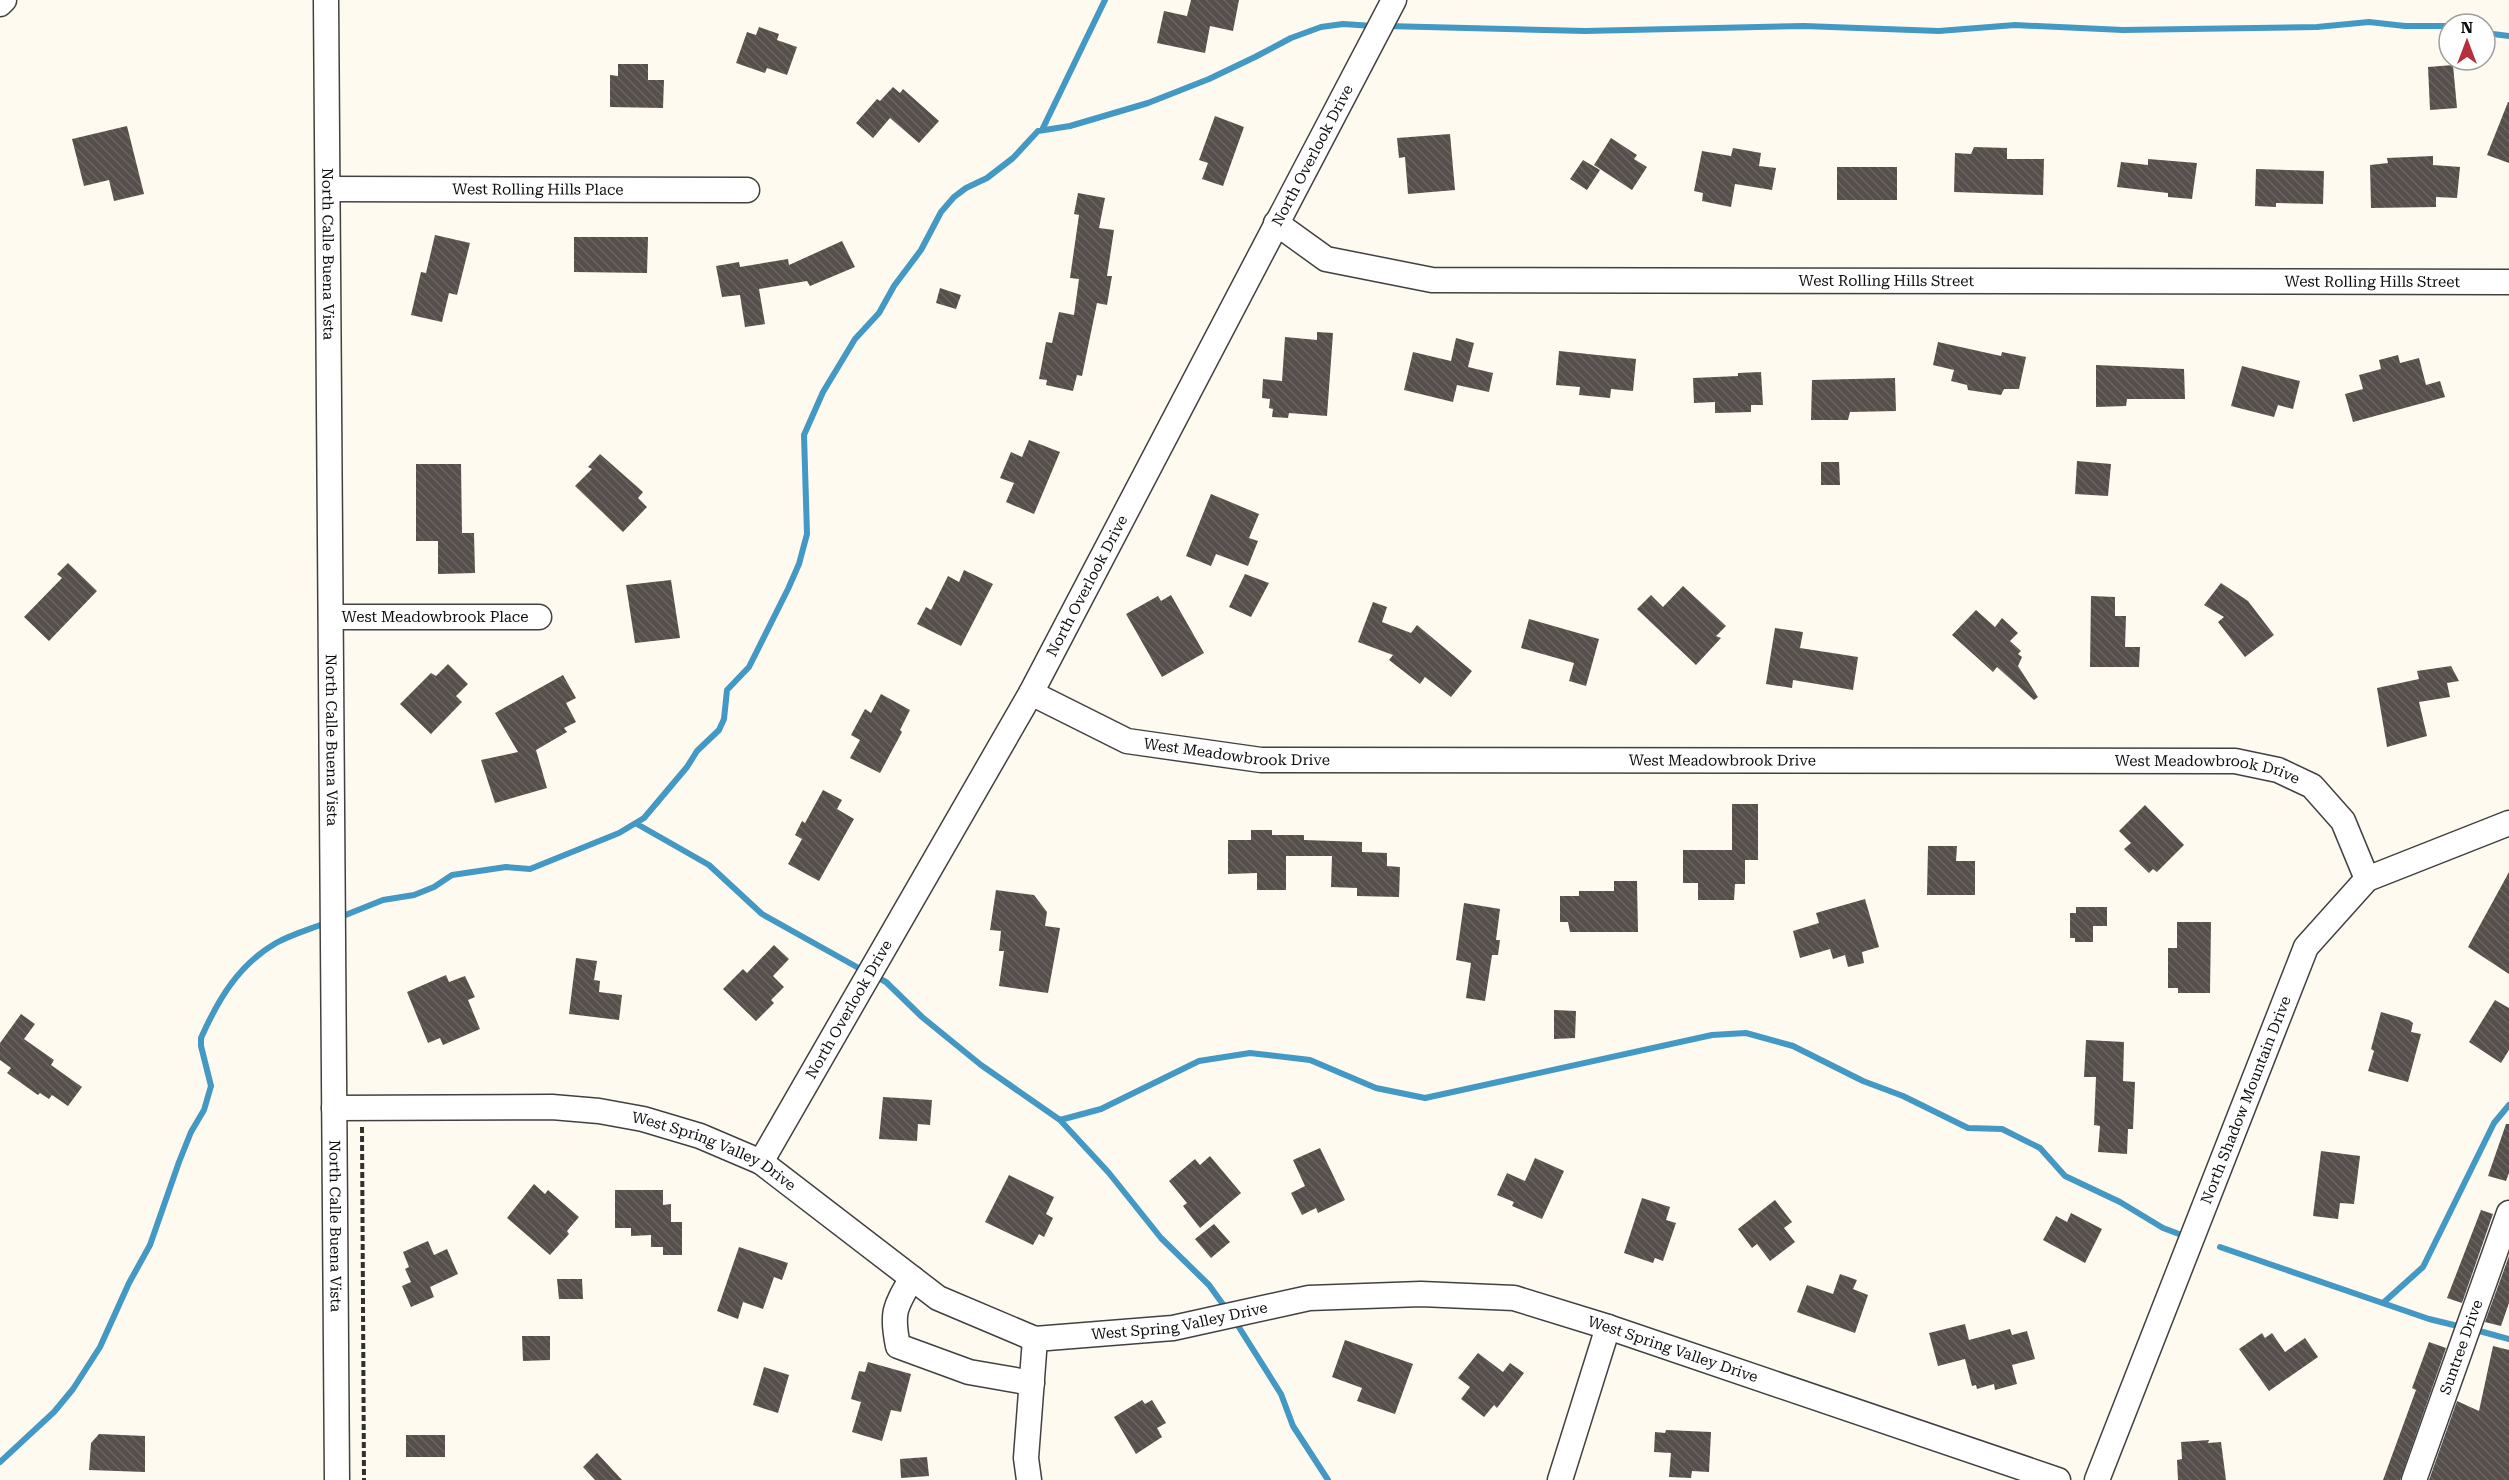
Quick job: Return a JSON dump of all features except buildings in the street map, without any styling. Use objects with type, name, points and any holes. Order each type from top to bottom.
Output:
[{"type":"street","points":[[0,4],[4,0]]},
{"type":"street","name":"North Calle Buena Vista","points":[[326,0],[337,1480]]},
{"type":"street","name":"North Overlook Drive","points":[[761,1162],[1031,693],[1394,0]]},
{"type":"street","name":"West Rolling Hills Place","points":[[328,189],[747,190]]},
{"type":"street","name":"West Rolling Hills Street","points":[[1276,223],[1326,259],[1432,280],[2509,282]]},
{"type":"street","name":"West Meadowbrook Place","points":[[331,617],[539,617]]},
{"type":"street","name":"West Meadowbrook Drive","points":[[1031,693],[1127,741],[1261,759],[2235,761],[2277,770],[2312,786],[2343,821],[2367,879]]},
{"type":"street","name":"North Shadow Mountain Drive","points":[[2097,1480],[2306,947],[2367,879],[2509,823]]},
{"type":"street","name":"West Spring Valley Drive","points":[[334,1108],[552,1107],[598,1111],[643,1119],[699,1136],[761,1162],[938,1298],[1035,1339],[1173,1328],[1309,1298],[1421,1294],[1514,1298],[1608,1327],[2058,1480]]},
{"type":"street","name":"Suntree Drive","points":[[2414,1480],[2509,1213]]},
{"type":"street","points":[[912,1278],[894,1309],[894,1328],[898,1346],[969,1372],[1032,1383]]},
{"type":"street","points":[[1560,1480],[1608,1327]]},
{"type":"street","points":[[1029,1480],[1026,1458],[1035,1339]]},
{"type":"path","points":[[362,1108],[364,1480]]},
{"type":"waterway","points":[[1042,130],[1105,0]]},
{"type":"waterway","points":[[1386,26],[1585,31],[1804,26],[1939,31],[2015,25],[2123,30],[2317,27],[2369,22],[2405,26],[2437,26]]},
{"type":"waterway","points":[[338,918],[383,900],[414,895],[434,887],[452,875],[506,867],[530,869],[619,833],[644,818],[687,767],[697,751],[719,730],[724,719],[727,690],[749,667],[799,564],[807,534],[804,435],[823,392],[855,339],[879,313],[894,286],[921,250],[941,212],[954,197],[966,188],[987,178],[1013,158],[1038,131],[1070,126],[1148,103],[1209,79],[1291,38],[1321,27],[1343,24],[1373,26]]},
{"type":"waterway","points":[[2497,34],[2509,36]]},
{"type":"waterway","points":[[637,824],[709,865],[762,914],[864,971]]},
{"type":"waterway","points":[[0,1462],[54,1412],[73,1389],[100,1347],[129,1283],[150,1245],[179,1162],[191,1132],[204,1110],[211,1086],[201,1038],[222,997],[240,973],[263,952],[282,940],[328,922]]},
{"type":"waterway","points":[[873,975],[886,982],[922,1017],[981,1065],[1060,1120],[1109,1173],[1161,1238],[1209,1285],[1227,1310]]},
{"type":"waterway","points":[[1060,1120],[1101,1109],[1199,1061],[1250,1053],[1310,1060],[1376,1088],[1425,1098],[1712,1035],[1746,1033],[1793,1046],[1863,1081],[1903,1096],[1968,1128],[2002,1129],[2040,1148],[2065,1176],[2120,1202],[2163,1228],[2179,1234]]},
{"type":"waterway","points":[[2383,1303],[2423,1267],[2494,1123],[2509,1105]]},
{"type":"waterway","points":[[2220,1247],[2429,1319],[2462,1327]]},
{"type":"waterway","points":[[1235,1321],[1281,1394],[1293,1426],[1328,1480]]},
{"type":"waterway","points":[[2472,1329],[2509,1339]]}]
